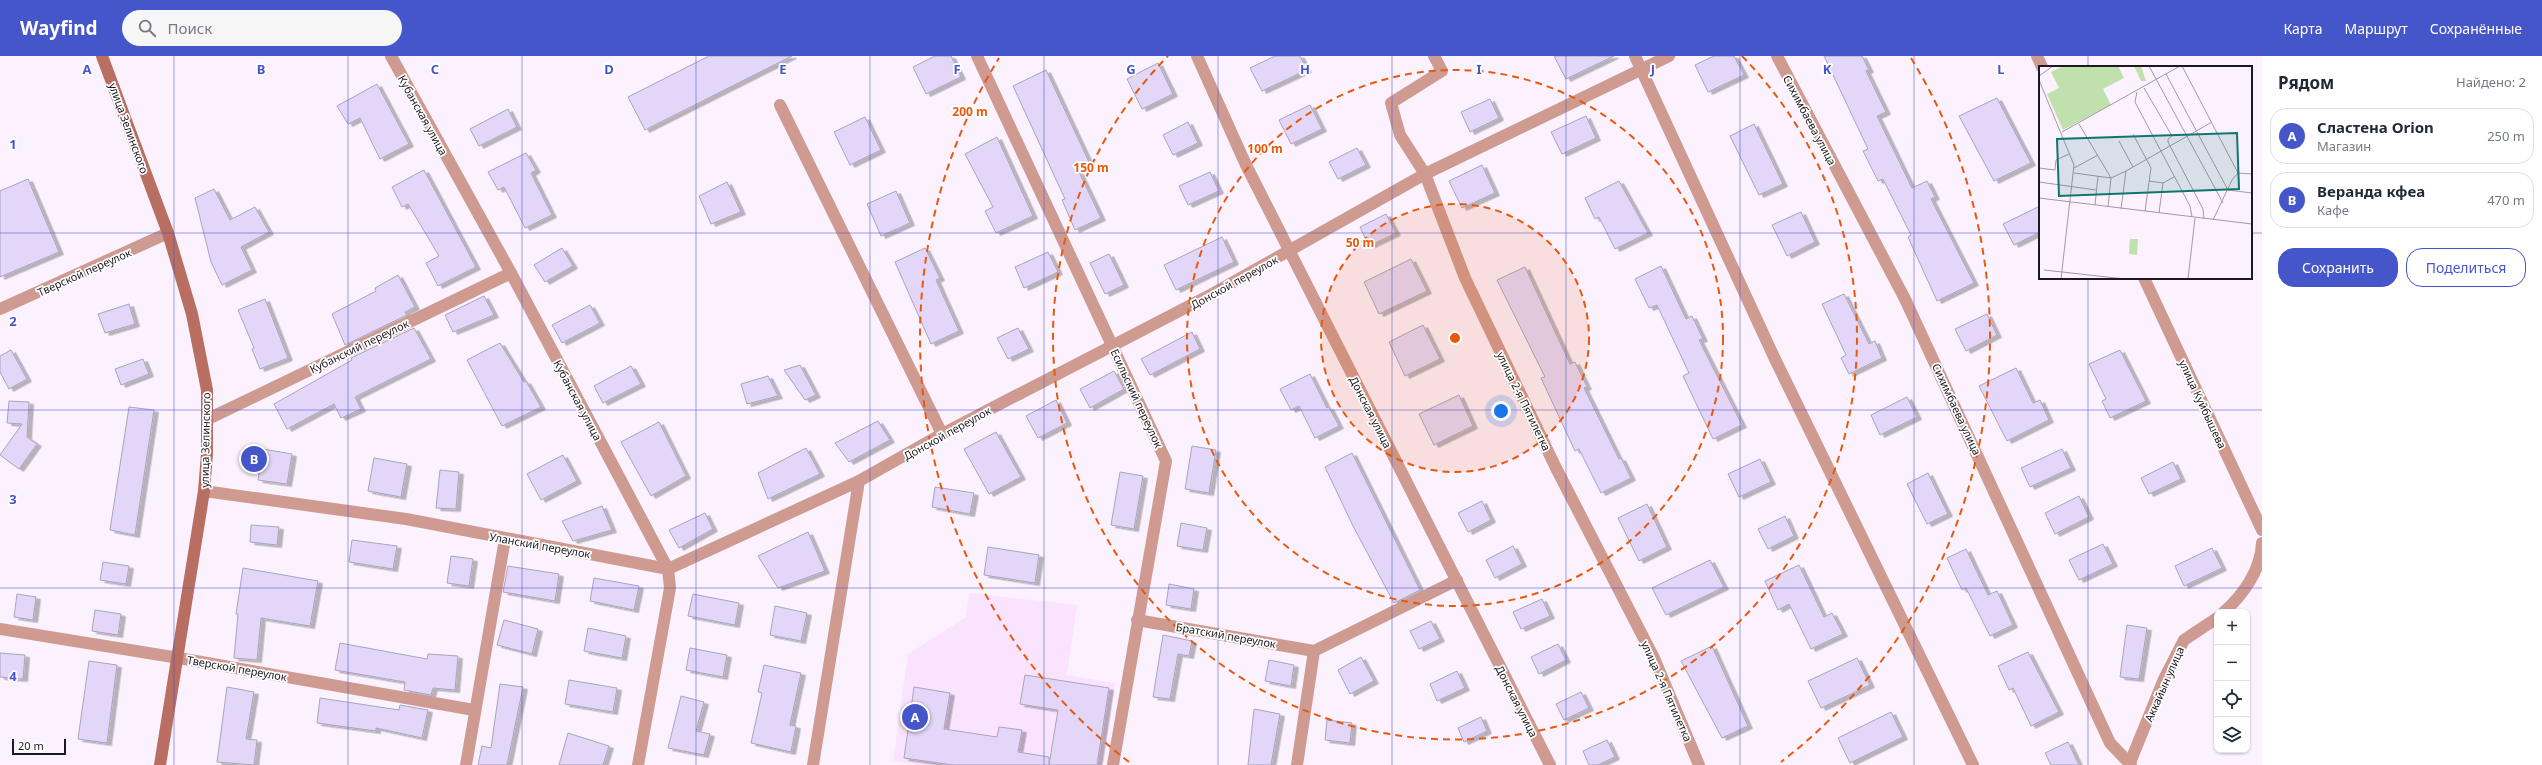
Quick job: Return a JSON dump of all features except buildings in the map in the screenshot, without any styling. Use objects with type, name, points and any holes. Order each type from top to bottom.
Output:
[{"type":"main road","name":"улица Зелинского","points":[[102,56],[168,233],[197,335],[207,390],[208,419],[204,491],[179,658],[160,765]]},
{"type":"street","name":"Кубанская улица","points":[[391,56],[510,273],[668,569],[670,588],[638,765]]},
{"type":"street","name":"Есильский переулок","points":[[976,56],[1112,346],[1143,408],[1166,461],[1137,620],[1113,765]]},
{"type":"street","name":"Донская улица","points":[[1197,56],[1246,165],[1550,765]]},
{"type":"street","name":"улица 2-я Пятилетка","points":[[1434,56],[1442,71],[1391,103],[1400,135],[1425,174],[1464,278],[1556,468],[1654,658],[1699,765]]},
{"type":"street","points":[[1635,56],[1774,357],[1973,765]]},
{"type":"street","name":"Донской переулок","points":[[859,481],[942,434],[1112,346],[1290,251],[1425,174],[1641,68],[1669,56]]},
{"type":"street","name":"Сихимбаева улица","points":[[1777,56],[1905,299],[2110,743],[2130,765]]},
{"type":"street","points":[[2037,56],[2042,66]]},
{"type":"street","points":[[780,105],[942,434]]},
{"type":"street","name":"Тверской переулок","points":[[0,309],[168,233]]},
{"type":"street","name":"Кубанский переулок","points":[[208,419],[510,273]]},
{"type":"street","name":"улица Куйбышева","points":[[2144,279],[2262,530]]},
{"type":"street","points":[[668,569],[859,481]]},
{"type":"street","points":[[813,765],[859,481]]},
{"type":"street","name":"Уланский переулок","points":[[204,491],[406,519],[668,569]]},
{"type":"street","points":[[466,765],[474,710],[506,539]]},
{"type":"street","points":[[2227,609],[2241,597],[2262,556],[2262,543]]},
{"type":"street","points":[[1297,765],[1314,651],[1457,580]]},
{"type":"street","name":"Братский переулок","points":[[1137,620],[1314,651]]},
{"type":"street","name":"Аккайын улица","points":[[2130,765],[2164,679],[2184,640],[2214,620]]},
{"type":"street","name":"Тверской переулок","points":[[0,629],[179,658],[474,710]]},
{"type":"shaded area","points":[[969,593],[1077,605],[1067,675],[1115,683],[1103,765],[918,765],[893,761],[908,654],[966,617]]},
{"type":"place","name":"Веранда кфеа","points":[[254,459]]},
{"type":"place","name":"Сластена Orion","points":[[915,717]]}]
